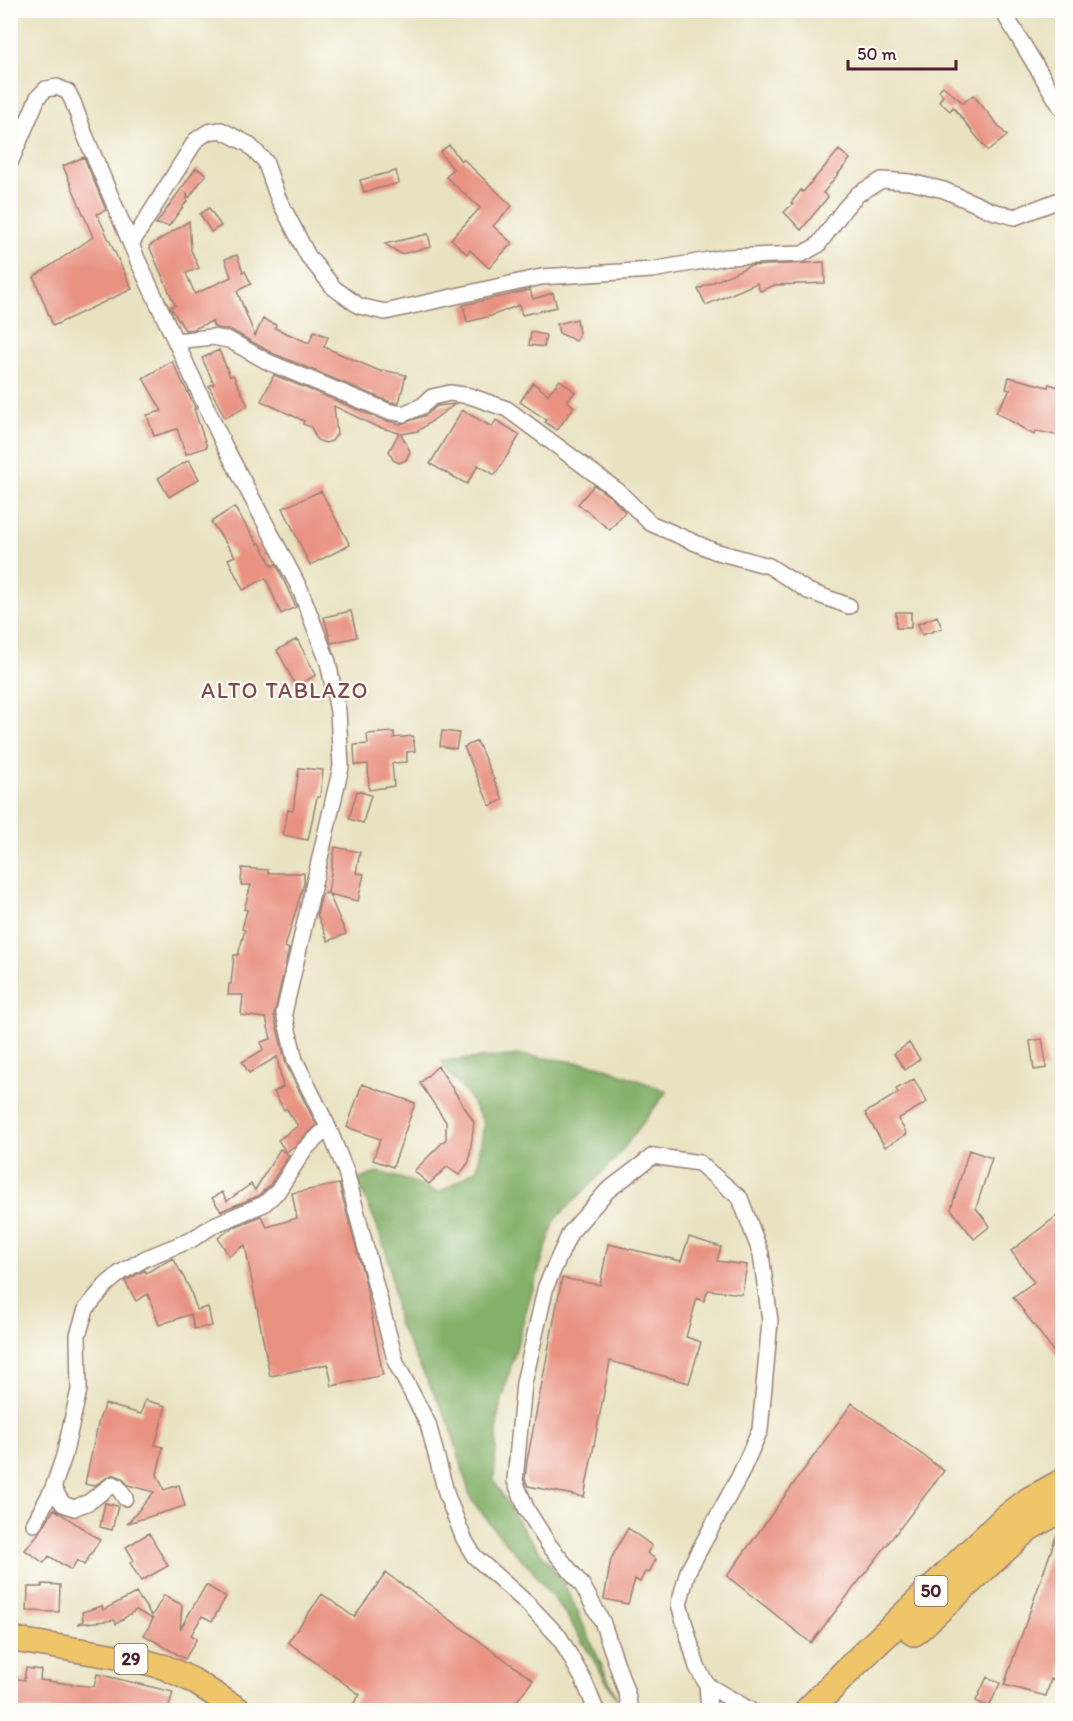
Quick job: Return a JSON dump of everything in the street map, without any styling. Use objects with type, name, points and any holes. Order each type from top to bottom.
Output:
[{"type":"highway","name":"50","points":[[809,1710],[1002,1522],[1029,1501],[1062,1483]]},
{"type":"highway","name":"50","points":[[834,1710],[987,1562],[1027,1528],[1062,1508]]},
{"type":"main road","name":"29","points":[[10,1639],[138,1660],[164,1667],[192,1680],[239,1710]]},
{"type":"street","points":[[1002,10],[1062,109]]},
{"type":"street","points":[[10,163],[38,97],[46,89],[57,87],[68,92],[131,244],[224,445],[300,589],[328,662],[336,701],[341,767],[284,1013],[295,1060],[328,1127],[346,1172],[396,1364],[428,1424],[447,1496],[464,1539],[474,1557],[529,1605],[560,1638],[597,1710]]},
{"type":"street","points":[[131,244],[196,140],[208,132],[221,130],[248,144],[265,161],[278,198],[308,256],[334,288],[359,306],[385,312],[542,277],[652,270],[726,257],[802,254],[818,245],[858,194],[882,180],[910,182],[944,190],[992,211],[1015,217],[1062,199]]},
{"type":"street","points":[[176,341],[212,337],[229,340],[268,362],[387,411],[403,414],[422,406],[432,397],[450,393],[470,396],[507,409],[618,491],[650,523],[714,551],[769,566],[808,591],[849,606]]},
{"type":"street","points":[[34,1524],[53,1488],[64,1456],[79,1390],[78,1335],[86,1309],[120,1273],[146,1257],[191,1240],[214,1225],[264,1203],[278,1191],[303,1150],[328,1127]]},
{"type":"street","points":[[630,1710],[627,1694],[602,1621],[582,1585],[549,1545],[527,1510],[515,1481],[524,1383],[546,1286],[570,1233],[607,1191],[653,1156],[699,1163],[740,1198],[761,1254],[770,1321],[760,1430],[740,1475],[688,1571],[679,1604],[697,1667],[707,1685],[709,1710]]},
{"type":"street","points":[[53,1488],[63,1504],[74,1508],[89,1502],[113,1484],[125,1498]]},
{"type":"street","points":[[707,1685],[750,1710]]},
{"type":"green space","points":[[522,1055],[598,1065],[667,1091],[616,1158],[555,1220],[529,1301],[498,1414],[494,1481],[520,1525],[565,1585],[617,1699],[567,1616],[531,1569],[498,1534],[471,1499],[450,1425],[398,1323],[388,1258],[357,1180],[379,1172],[439,1193],[477,1169],[484,1123],[468,1095],[446,1070],[442,1061]]},
{"type":"building","points":[[943,86],[963,103],[973,95],[1007,136],[988,151],[953,107],[950,111],[939,101],[943,96],[939,90]]},
{"type":"building","points":[[449,145],[461,161],[463,159],[512,206],[493,226],[512,243],[489,268],[470,250],[467,254],[451,239],[480,208],[446,177],[453,169],[440,152]]},
{"type":"building","points":[[839,150],[850,159],[823,193],[828,197],[801,230],[784,212],[793,204],[791,203],[801,190],[803,192]]},
{"type":"building","points":[[84,157],[106,210],[97,214],[132,289],[53,326],[34,277],[93,237],[63,166]]},
{"type":"building","points":[[196,168],[206,174],[189,198],[187,193],[187,201],[169,226],[156,224]]},
{"type":"building","points":[[396,171],[399,183],[364,192],[360,180]]},
{"type":"building","points":[[209,208],[221,226],[211,232],[200,214]]},
{"type":"building","points":[[189,221],[191,250],[199,268],[186,273],[195,294],[231,277],[225,259],[237,255],[243,272],[245,271],[251,284],[237,291],[255,336],[263,319],[276,325],[275,328],[309,343],[314,331],[328,337],[324,347],[382,372],[383,370],[406,375],[399,403],[390,402],[272,353],[233,331],[214,327],[212,321],[194,329],[185,330],[170,307],[175,305],[149,246]]},
{"type":"building","points":[[428,234],[431,247],[401,254],[385,244]]},
{"type":"building","points":[[824,262],[825,283],[775,285],[760,291],[757,283],[706,305],[698,289],[749,266]]},
{"type":"building","points":[[530,290],[533,299],[553,293],[557,307],[522,315],[519,305],[467,322],[463,305]]},
{"type":"building","points":[[577,319],[579,334],[576,341],[559,333],[557,324]]},
{"type":"building","points":[[531,332],[546,335],[544,347],[529,345]]},
{"type":"building","points":[[219,350],[230,376],[233,375],[248,406],[225,418],[209,386],[214,384],[202,358]]},
{"type":"building","points":[[172,361],[196,409],[194,409],[207,447],[186,454],[177,429],[154,436],[147,415],[162,411],[143,378]]},
{"type":"building","points":[[274,375],[383,420],[401,424],[426,415],[437,406],[455,404],[418,431],[401,434],[410,451],[406,460],[399,463],[393,460],[389,451],[399,433],[375,426],[334,406],[337,434],[332,441],[325,443],[317,440],[311,427],[303,424],[304,421],[261,401]]},
{"type":"building","points":[[1009,377],[1048,387],[1049,384],[1062,388],[1062,436],[1036,431],[1034,435],[996,412],[1010,390],[1006,389]]},
{"type":"building","points":[[560,380],[575,392],[567,401],[574,407],[557,430],[545,422],[547,420],[520,402],[533,383],[548,394]]},
{"type":"building","points":[[462,410],[492,427],[496,420],[520,435],[495,475],[478,465],[467,484],[430,464]]},
{"type":"building","points":[[189,460],[199,479],[169,497],[158,478]]},
{"type":"building","points":[[594,485],[612,498],[625,512],[610,530],[578,504]]},
{"type":"building","points":[[321,491],[350,545],[310,565],[283,508]]},
{"type":"building","points":[[234,507],[258,544],[260,543],[272,566],[276,564],[296,607],[281,614],[266,578],[243,590],[228,559],[235,556],[211,522]]},
{"type":"building","points":[[351,611],[357,637],[331,643],[324,617]]},
{"type":"building","points":[[896,612],[911,612],[911,628],[896,628]]},
{"type":"building","points":[[937,616],[942,628],[922,635],[918,624]]},
{"type":"building","points":[[297,639],[316,675],[296,686],[277,650]]},
{"type":"building","points":[[442,731],[459,733],[456,749],[440,746]]},
{"type":"building","points":[[394,732],[394,738],[413,736],[415,751],[407,752],[407,762],[392,763],[394,786],[369,790],[368,764],[355,765],[354,745],[368,744],[367,734]]},
{"type":"building","points":[[477,741],[503,800],[490,806],[464,747]]},
{"type":"building","points":[[299,768],[323,770],[320,797],[317,797],[308,840],[283,835],[288,810],[293,811]]},
{"type":"building","points":[[357,791],[371,795],[363,823],[349,819]]},
{"type":"building","points":[[335,847],[360,852],[356,873],[364,874],[358,901],[329,894],[346,934],[328,941],[317,914],[322,894],[328,893]]},
{"type":"building","points":[[242,868],[268,870],[268,873],[304,873],[304,883],[285,947],[289,949],[274,1015],[286,1064],[316,1125],[286,1152],[278,1140],[298,1126],[286,1108],[284,1110],[274,1092],[283,1087],[277,1057],[249,1073],[242,1062],[263,1050],[261,1042],[271,1039],[266,1018],[241,1015],[243,995],[228,995],[234,955],[238,955],[245,930],[242,929],[247,910],[244,909],[251,885],[241,885]]},
{"type":"building","points":[[1042,1039],[1047,1068],[1034,1070],[1030,1041]]},
{"type":"building","points":[[909,1043],[920,1059],[905,1070],[894,1054]]},
{"type":"building","points":[[438,1066],[474,1122],[469,1162],[459,1175],[447,1167],[429,1184],[414,1171],[446,1139],[446,1122],[420,1083]]},
{"type":"building","points":[[914,1079],[927,1102],[898,1119],[907,1134],[885,1147],[865,1113],[898,1093],[896,1089]]},
{"type":"building","points":[[362,1084],[415,1103],[393,1167],[373,1160],[380,1139],[347,1127]]},
{"type":"building","points":[[280,1149],[289,1155],[270,1185],[258,1196],[221,1211],[212,1198],[222,1192],[227,1201],[251,1184],[255,1190]]},
{"type":"building","points":[[969,1150],[992,1158],[976,1208],[990,1226],[974,1239],[951,1209]]},
{"type":"building","points":[[339,1184],[365,1281],[383,1375],[332,1386],[328,1364],[270,1376],[245,1245],[229,1256],[218,1238],[232,1228],[261,1216],[267,1227],[297,1218],[292,1193]]},
{"type":"building","points":[[1062,1212],[1062,1363],[1013,1297],[1034,1282],[1011,1251]]},
{"type":"building","points":[[689,1237],[721,1247],[717,1261],[747,1265],[742,1294],[708,1290],[704,1301],[697,1298],[686,1337],[701,1342],[689,1383],[610,1361],[584,1497],[528,1486],[525,1479],[527,1461],[562,1278],[600,1285],[608,1244],[681,1261]]},
{"type":"building","points":[[173,1258],[190,1289],[197,1310],[208,1307],[212,1326],[194,1329],[191,1314],[159,1325],[148,1294],[136,1301],[125,1281],[145,1270],[146,1273]]},
{"type":"building","points":[[145,1400],[166,1406],[155,1445],[163,1447],[157,1474],[164,1490],[179,1485],[185,1506],[128,1523],[154,1492],[128,1485],[122,1478],[113,1474],[94,1486],[85,1484],[99,1420],[105,1404],[141,1414]]},
{"type":"building","points":[[852,1403],[944,1471],[811,1643],[727,1576]]},
{"type":"building","points":[[105,1503],[118,1506],[112,1530],[100,1527]]},
{"type":"building","points":[[54,1509],[100,1540],[84,1565],[77,1560],[71,1570],[49,1556],[44,1563],[25,1550]]},
{"type":"building","points":[[1062,1526],[1062,1683],[1051,1679],[1046,1696],[1004,1685],[1059,1528]]},
{"type":"building","points":[[628,1528],[652,1546],[647,1553],[656,1559],[649,1573],[645,1572],[640,1582],[635,1579],[628,1604],[604,1599],[611,1559]]},
{"type":"building","points":[[149,1533],[168,1566],[141,1581],[130,1563],[134,1560],[126,1547]]},
{"type":"building","points":[[386,1573],[533,1680],[510,1710],[348,1710],[360,1695],[288,1642],[322,1594],[354,1617]]},
{"type":"building","points":[[42,1584],[60,1585],[59,1612],[27,1611],[28,1587],[42,1587]]},
{"type":"building","points":[[206,1585],[226,1597],[212,1621],[202,1616],[191,1635],[197,1638],[185,1659],[144,1635],[153,1619],[136,1610],[116,1624],[115,1620],[77,1624],[83,1621],[82,1612],[102,1606],[103,1610],[136,1593],[152,1616],[164,1595],[182,1605],[180,1629]]},
{"type":"building","points":[[26,1668],[41,1670],[40,1680],[94,1687],[97,1674],[173,1692],[168,1710],[10,1710],[10,1678],[24,1680]]},
{"type":"building","points":[[987,1677],[1000,1683],[989,1707],[976,1701]]},
{"type":"district","name":"ALTO TABLAZO","points":[[285,690]]}]
